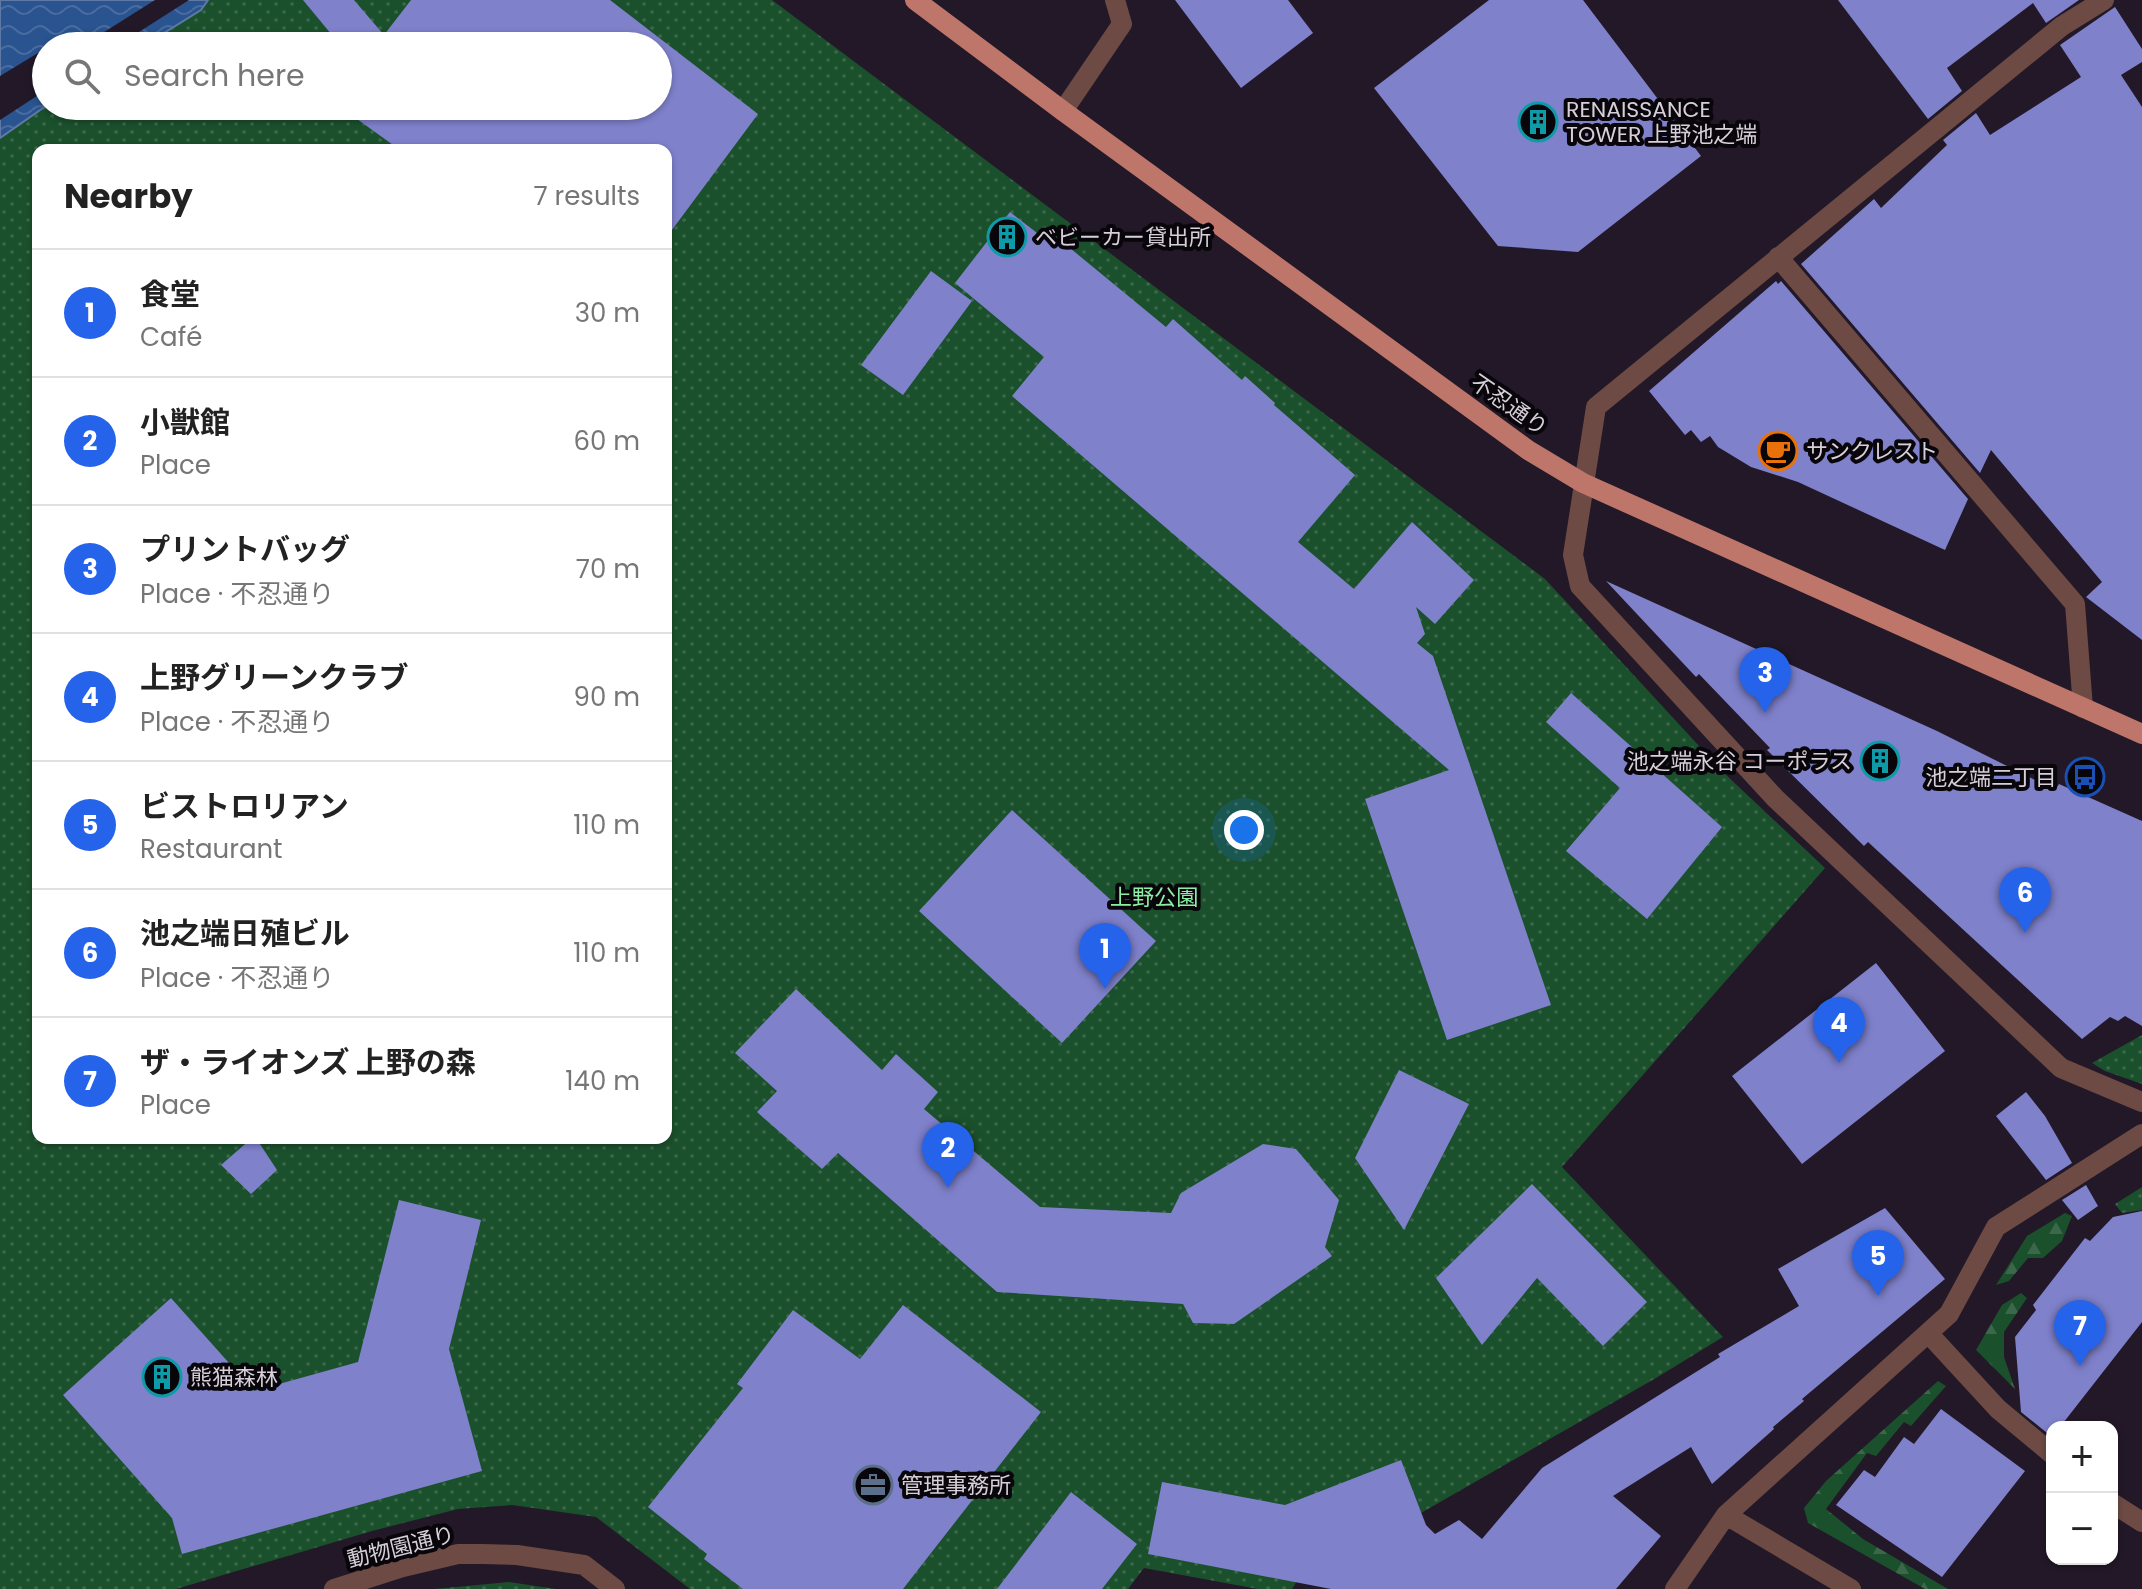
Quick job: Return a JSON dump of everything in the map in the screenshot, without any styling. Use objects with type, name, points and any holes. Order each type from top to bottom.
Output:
[{"type":"main road","name":"不忍通り","points":[[915,0],[1528,450],[1583,483],[2142,734]]},
{"type":"street","points":[[1063,111],[1122,24],[1115,0]]},
{"type":"street","points":[[2104,0],[2062,26],[1596,407],[1573,555],[1580,586],[1775,798],[2061,1068],[2142,1102]]},
{"type":"street","points":[[1778,257],[2075,604],[2083,708]]},
{"type":"street","points":[[1675,1589],[1726,1515],[1949,1314],[1996,1227],[2142,1134]]},
{"type":"street","points":[[1928,1333],[1998,1409],[2046,1449]]},
{"type":"street","points":[[2118,1507],[2142,1522]]},
{"type":"street","points":[[1726,1515],[1851,1589]]},
{"type":"street","name":"動物園通り","points":[[334,1589],[403,1567],[458,1554],[517,1555],[584,1565],[615,1589]]},
{"type":"green space","name":"上野公園","points":[[0,0],[772,0],[1545,579],[1724,773],[1825,868],[1562,1167],[1723,1337],[1360,1548],[1303,1571],[1292,1589],[1258,1589],[1144,1568],[1128,1589],[690,1589],[596,1517],[512,1505],[458,1509],[176,1589],[0,1589]]},
{"type":"green space","points":[[2142,1035],[2142,1084],[2092,1063]]},
{"type":"green space","points":[[2142,1187],[2142,1210],[2122,1213],[2115,1204]]},
{"type":"green space","points":[[2065,1213],[2072,1216],[2062,1241],[2043,1258],[2028,1258],[2009,1281],[1996,1285],[2027,1236]]},
{"type":"green space","points":[[2021,1293],[2027,1298],[2004,1332],[2004,1357],[2015,1389],[1976,1350],[2002,1305]]},
{"type":"green space","points":[[1938,1381],[1946,1386],[1911,1426],[1904,1422],[1876,1456],[1867,1453],[1826,1509],[1863,1539],[1948,1589],[1925,1589],[1808,1523],[1804,1508],[1826,1481]]},
{"type":"green space","points":[[509,1582],[556,1589],[435,1589]]},
{"type":"water","points":[[0,0],[208,0],[201,10],[166,32],[32,32],[32,116],[0,138]]},
{"type":"pier","points":[[155,0],[189,0],[139,32],[104,32]]},
{"type":"pier","points":[[32,57],[32,99],[0,120],[0,76]]},
{"type":"building","points":[[303,0],[354,0],[381,32],[329,32]]},
{"type":"building","points":[[411,0],[610,0],[652,32],[386,32]]},
{"type":"building","points":[[1175,0],[1288,0],[1313,33],[1241,88]]},
{"type":"building","name":"RENAISSANCE TOWER 上野池之端","points":[[1489,0],[1583,0],[1701,156],[1578,252],[1498,246],[1374,88]]},
{"type":"building","points":[[1838,0],[2079,0],[2046,23],[2033,3],[1947,68],[1962,91],[1928,119]]},
{"type":"building","points":[[2115,7],[2142,49],[2142,62],[2121,75],[2142,107],[2142,640],[2086,597],[2102,582],[1991,450],[1980,473],[1801,264],[1874,199],[1881,208],[1947,145],[1943,140],[1976,113],[1990,135],[2081,77],[2060,45]]},
{"type":"building","points":[[672,48],[758,114],[672,230],[672,144],[392,144],[358,120],[672,120]]},
{"type":"building","points":[[1010,212],[1054,246],[1059,239],[1166,327],[1173,319],[1242,380],[1245,376],[1355,475],[1298,542],[1354,589],[1412,522],[1474,580],[1435,624],[1416,607],[1425,634],[1417,643],[1433,656],[1551,1005],[1447,1040],[1365,799],[1449,770],[1012,396],[1044,357],[955,283]]},
{"type":"building","points":[[931,271],[972,301],[903,395],[861,365]]},
{"type":"building","points":[[1776,281],[1778,284],[1781,281],[1968,499],[1945,550],[1798,482],[1751,467],[1718,447],[1710,436],[1701,442],[1691,430],[1685,435],[1649,391]]},
{"type":"building","points":[[1606,581],[1937,731],[2055,790],[2059,784],[2142,821],[2142,1026],[2125,1016],[2118,1021],[2110,1017],[2082,1039],[1868,842],[1864,846],[1767,750],[1770,748],[1699,674],[1696,677]]},
{"type":"building","points":[[1571,693],[1722,827],[1647,919],[1566,851],[1620,788],[1546,722]]},
{"type":"building","points":[[1012,810],[1156,941],[1062,1043],[919,911]]},
{"type":"building","points":[[1876,963],[1945,1051],[1802,1164],[1732,1076]]},
{"type":"building","points":[[796,989],[882,1070],[896,1054],[938,1092],[924,1109],[1040,1207],[1171,1213],[1181,1193],[1263,1144],[1296,1149],[1339,1200],[1325,1247],[1332,1256],[1234,1324],[1193,1323],[1183,1304],[997,1292],[838,1153],[822,1169],[757,1112],[777,1091],[735,1053]]},
{"type":"building","points":[[1399,1070],[1469,1104],[1404,1230],[1355,1158]]},
{"type":"building","points":[[2026,1092],[2045,1116],[2072,1163],[2046,1180],[1996,1116]]},
{"type":"building","points":[[245,1144],[260,1144],[277,1170],[251,1194],[221,1165]]},
{"type":"building","points":[[1532,1184],[1647,1302],[1603,1346],[1537,1278],[1482,1345],[1436,1278]]},
{"type":"building","points":[[2086,1185],[2098,1206],[2078,1220],[2062,1200]]},
{"type":"building","name":"熊猫森林","points":[[399,1200],[481,1220],[449,1349],[482,1471],[182,1554],[172,1518],[63,1395],[171,1298],[254,1391],[358,1362]]},
{"type":"building","points":[[1885,1208],[1945,1279],[1802,1399],[1804,1401],[1712,1484],[1691,1447],[1613,1496],[1661,1536],[1616,1589],[1331,1589],[1148,1554],[1162,1482],[1285,1505],[1401,1460],[1426,1525],[1435,1534],[1459,1520],[1482,1539],[1542,1468],[1720,1357],[1718,1354],[1799,1306],[1778,1269]]},
{"type":"building","points":[[2142,1211],[2142,1322],[2065,1421],[2046,1421],[2046,1432],[2021,1412],[2015,1337],[2036,1310],[2033,1305],[2085,1238],[2090,1241],[2113,1217]]},
{"type":"building","name":"管理事務所","points":[[903,1305],[1041,1412],[903,1589],[743,1589],[704,1559],[707,1554],[648,1507],[743,1388],[737,1384],[793,1310],[860,1359]]},
{"type":"building","points":[[1941,1409],[2025,1471],[1942,1577],[1836,1505],[1864,1470],[1875,1477],[1904,1437],[1914,1444]]},
{"type":"building","points":[[1071,1492],[1137,1544],[1102,1589],[997,1589]]},
{"type":"place","name":"RENAISSANCE TOWER 上野池之端","points":[[1538,122]]},
{"type":"place","name":"ベビーカー貸出所","points":[[1007,237]]},
{"type":"place","name":"サンクレスト","points":[[1778,451]]},
{"type":"place","name":"プリントバッグ","points":[[1765,713]]},
{"type":"place","name":"池之端永谷 コーポラス","points":[[1880,761]]},
{"type":"place","name":"池之端二丁目","points":[[2085,777]]},
{"type":"place","name":"池之端日殖ビル","points":[[2025,933]]},
{"type":"place","name":"食堂","points":[[1105,989]]},
{"type":"place","name":"上野グリーンクラブ","points":[[1839,1063]]},
{"type":"place","name":"小獣館","points":[[948,1188]]},
{"type":"place","name":"ビストロリアン","points":[[1878,1296]]},
{"type":"place","name":"ザ・ライオンズ 上野の森","points":[[2080,1366]]},
{"type":"place","name":"熊猫森林","points":[[162,1377]]},
{"type":"place","name":"管理事務所","points":[[873,1485]]}]
